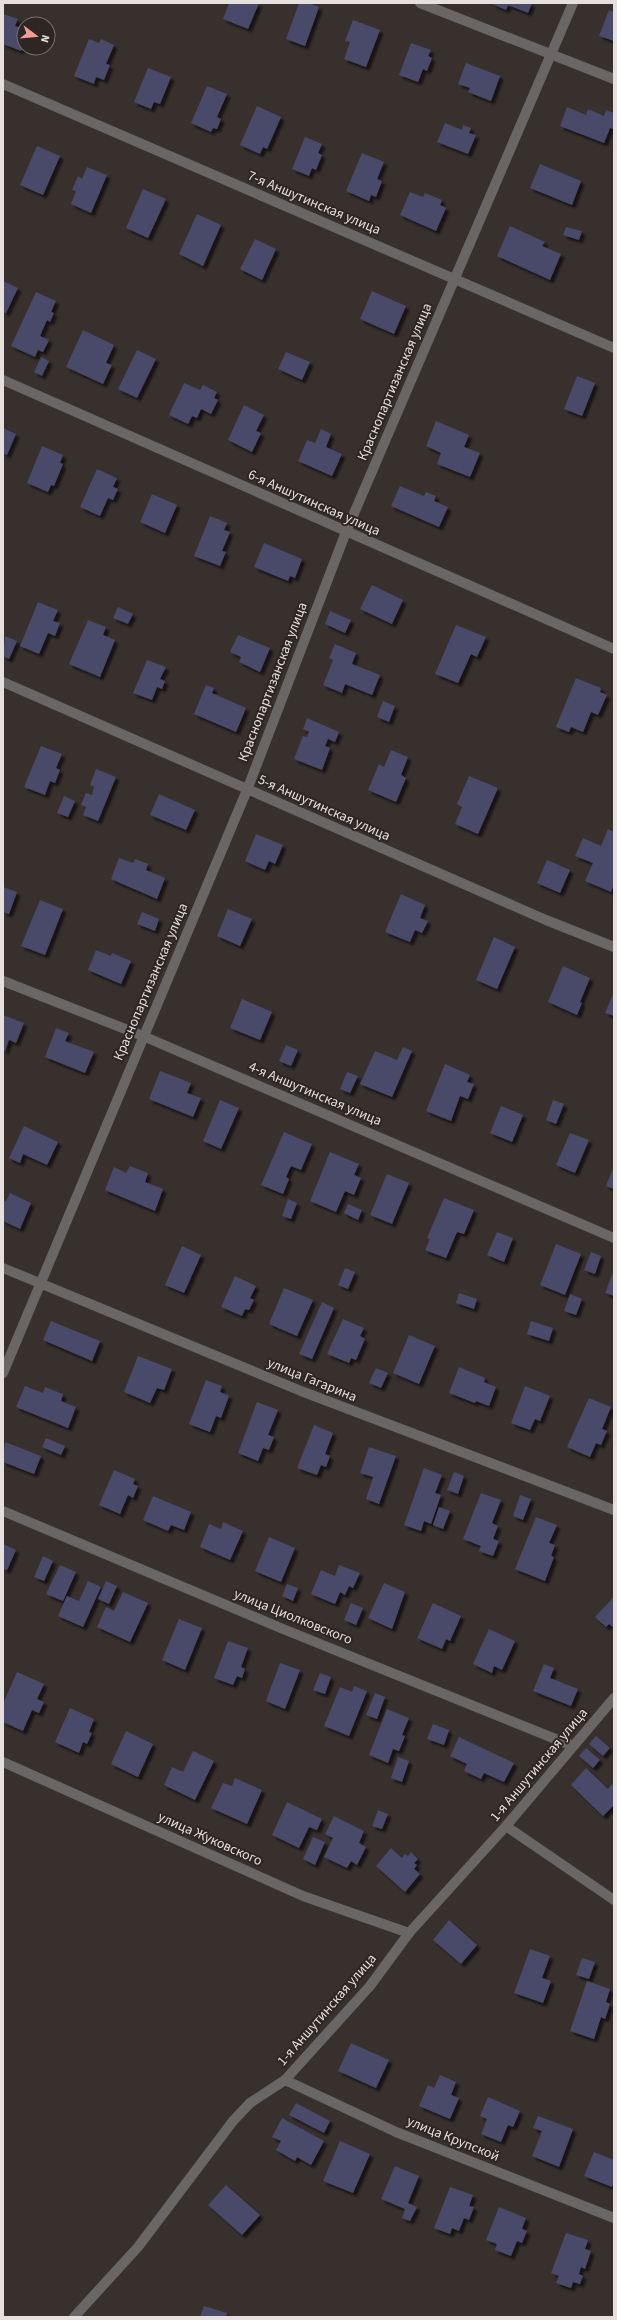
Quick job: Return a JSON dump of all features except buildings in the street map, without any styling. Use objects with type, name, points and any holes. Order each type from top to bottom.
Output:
[{"type":"street","points":[[420,3],[552,54],[614,80]]},
{"type":"street","name":"Краснопартизанская улица","points":[[3,1373],[247,790],[346,532],[573,3]]},
{"type":"street","name":"7-я Аншутинская улица","points":[[3,84],[614,348]]},
{"type":"street","name":"6-я Аншутинская улица","points":[[3,380],[614,649]]},
{"type":"street","name":"5-я Аншутинская улица","points":[[3,682],[546,920],[614,947]]},
{"type":"street","name":"4-я Аншутинская улица","points":[[3,981],[144,1036],[614,1238]]},
{"type":"street","name":"улица Гагарина","points":[[3,1268],[301,1391],[614,1510]]},
{"type":"street","name":"улица Циолковского","points":[[3,1511],[283,1629],[572,1746]]},
{"type":"street","name":"1-я Аншутинская улица","points":[[74,2317],[138,2247],[233,2121],[250,2103],[285,2080],[370,1986],[409,1933],[506,1826],[614,1698]]},
{"type":"street","name":"улица Жуковского","points":[[3,1762],[302,1896],[409,1933]]},
{"type":"street","points":[[506,1826],[614,1900]]},
{"type":"street","name":"улица Крупской","points":[[285,2080],[396,2132],[614,2218]]}]
